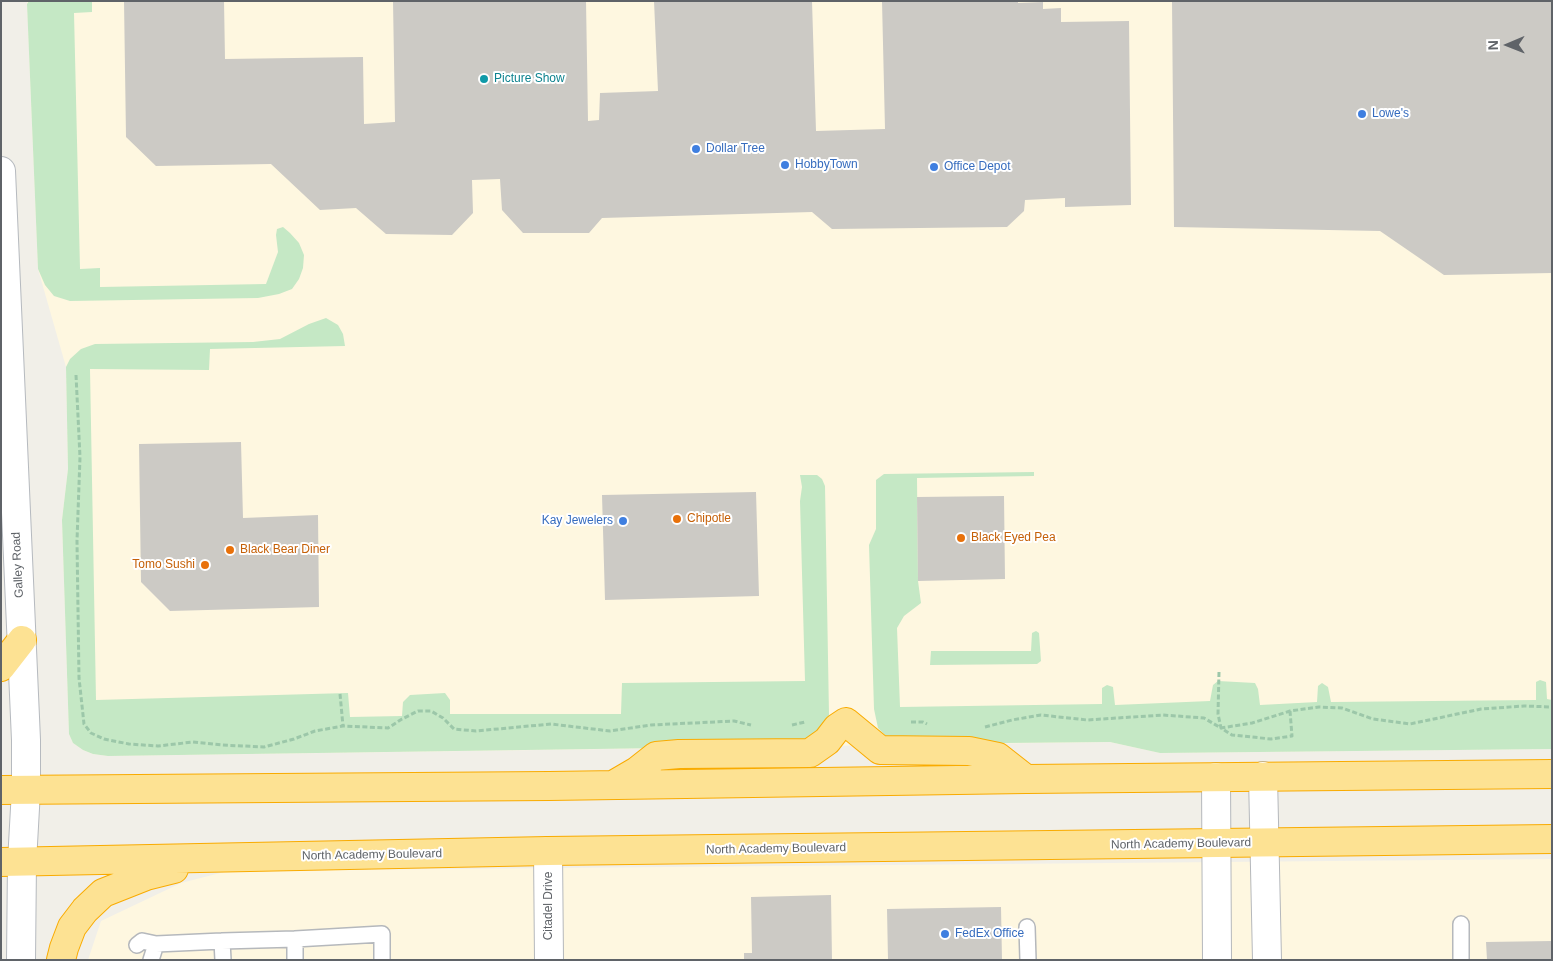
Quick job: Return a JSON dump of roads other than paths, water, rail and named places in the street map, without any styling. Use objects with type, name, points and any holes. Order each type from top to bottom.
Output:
[{"type":"highway","points":[[1,667],[22,640]]},
{"type":"highway","points":[[613,785],[656,756],[679,754],[810,753],[846,722],[880,750],[969,751],[998,758],[1026,779]]},
{"type":"highway","points":[[14,790],[1552,774]]},
{"type":"highway","name":"North Academy Boulevard","points":[[12,862],[548,851],[1552,839]]},
{"type":"highway","points":[[61,960],[72,927],[85,910],[103,893],[146,876],[226,858]]},
{"type":"main road","name":"Galley Road","points":[[1,171],[22,640],[12,862],[21,960]]},
{"type":"main road","points":[[1263,776],[1267,960]]},
{"type":"main road","points":[[1216,777],[1217,960]]},
{"type":"main road","name":"Citadel Drive","points":[[548,851],[549,960]]},
{"type":"lane","points":[[1461,924],[1461,960]]},
{"type":"lane","points":[[1027,928],[1028,960]]},
{"type":"lane","points":[[137,945],[142,941],[156,944],[382,934],[382,960]]},
{"type":"lane","points":[[295,939],[295,960]]},
{"type":"lane","points":[[222,941],[223,960]]},
{"type":"lane","points":[[151,960],[156,944]]},
{"type":"place","name":"Picture Show","points":[[484,79]]},
{"type":"place","name":"Lowe's","points":[[1362,114]]},
{"type":"place","name":"Dollar Tree","points":[[696,149]]},
{"type":"place","name":"HobbyTown","points":[[785,165]]},
{"type":"place","name":"Office Depot","points":[[934,167]]},
{"type":"place","name":"Chipotle","points":[[677,519]]},
{"type":"place","name":"Kay Jewelers","points":[[623,521]]},
{"type":"place","name":"Black Eyed Pea","points":[[961,538]]},
{"type":"place","name":"Black Bear Diner","points":[[230,550]]},
{"type":"place","name":"Tomo Sushi","points":[[205,565]]},
{"type":"place","name":"FedEx Office","points":[[945,934]]}]
